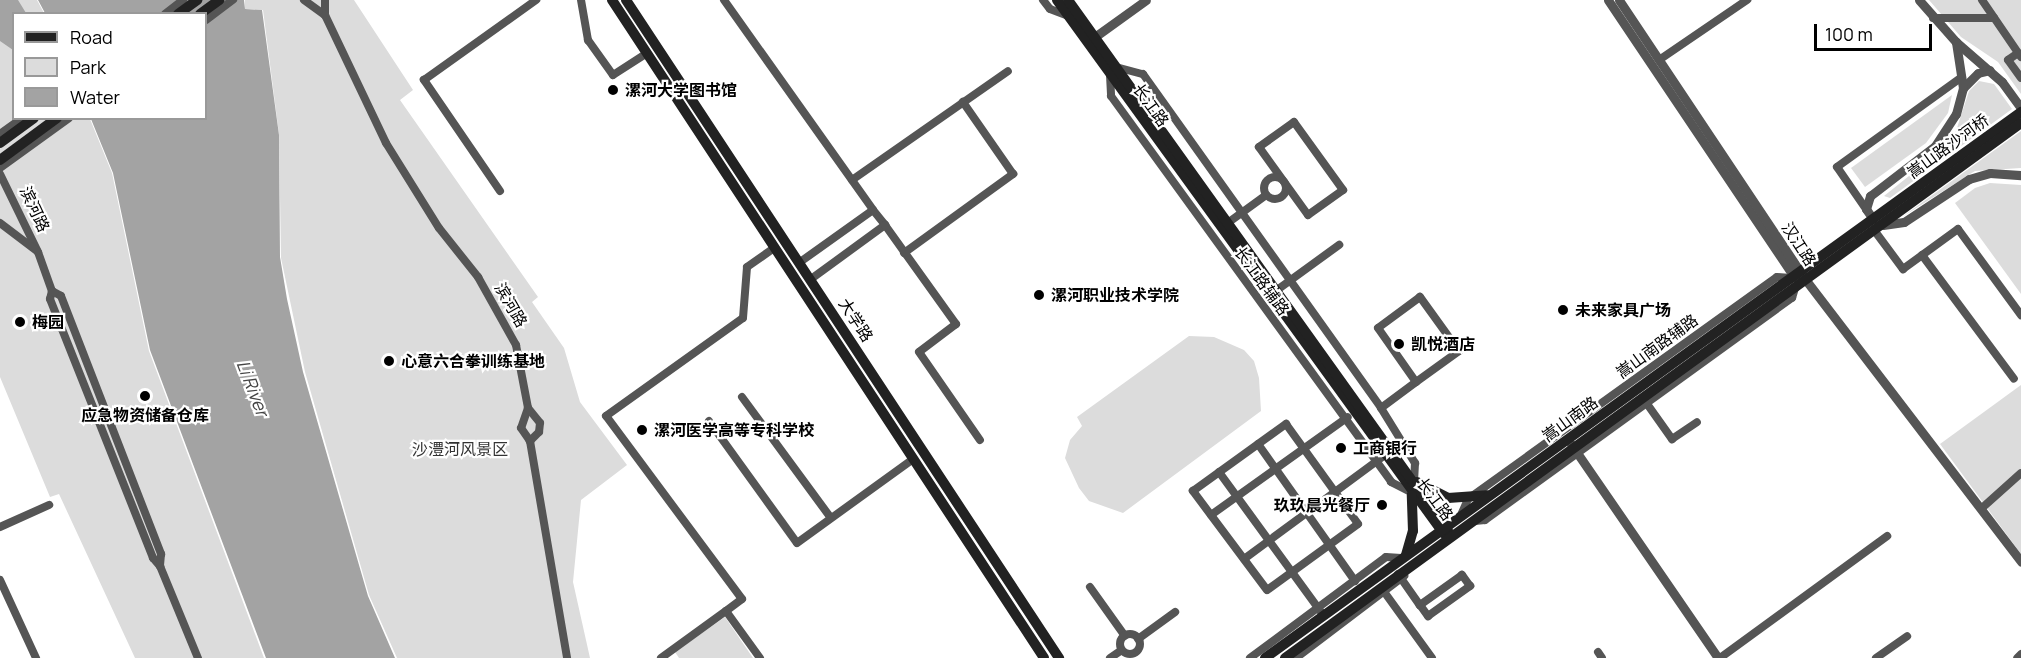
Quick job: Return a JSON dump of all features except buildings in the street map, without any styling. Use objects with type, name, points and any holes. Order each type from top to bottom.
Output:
[{"type":"main road","points":[[181,12],[197,0]]},
{"type":"main road","points":[[203,12],[219,0]]},
{"type":"main road","name":"大学路","points":[[612,0],[1044,658]]},
{"type":"main road","name":"大学路","points":[[626,0],[1059,658]]},
{"type":"main road","name":"长江路","points":[[1057,0],[1072,6],[1090,40],[1229,222],[1277,290],[1381,458],[1413,486]]},
{"type":"main road","name":"长江路","points":[[1113,70],[1354,413],[1413,486],[1445,531]]},
{"type":"main road","name":"嵩山路沙河桥","points":[[1895,209],[2021,110]]},
{"type":"main road","points":[[0,143],[31,120]]},
{"type":"main road","points":[[0,160],[54,120]]},
{"type":"main road","name":"嵩山路沙河桥","points":[[1895,209],[2021,123]]},
{"type":"main road","name":"嵩山南路","points":[[1265,658],[1321,612],[1405,560],[1573,447],[1798,278],[1895,209]]},
{"type":"main road","name":"嵩山南路","points":[[1464,519],[1491,494],[1548,454],[1573,447]]},
{"type":"main road","points":[[1405,560],[1413,531],[1413,486],[1448,498],[1468,499],[1491,494]]},
{"type":"main road","name":"嵩山南路","points":[[1285,658],[1400,577],[1405,560]]},
{"type":"main road","points":[[1007,602],[1018,595]]},
{"type":"street","points":[[168,12],[183,0]]},
{"type":"street","points":[[207,19],[233,0]]},
{"type":"street","points":[[304,0],[325,15]]},
{"type":"street","points":[[318,0],[325,15]]},
{"type":"street","name":"滨河路","points":[[325,0],[325,15],[386,143],[508,327],[520,360],[528,408],[521,428],[530,441],[567,658]]},
{"type":"street","points":[[501,191],[424,80],[536,0]]},
{"type":"street","points":[[581,0],[588,40],[613,75],[647,53]]},
{"type":"street","points":[[724,0],[956,324],[919,352],[980,440]]},
{"type":"street","points":[[1043,0],[1050,9],[1072,6]]},
{"type":"street","points":[[1090,40],[1146,0]]},
{"type":"street","name":"汉江路","points":[[1608,0],[1798,278]]},
{"type":"street","name":"汉江路","points":[[1619,0],[1798,278]]},
{"type":"street","points":[[1659,60],[1747,0]]},
{"type":"street","points":[[1919,0],[1956,42],[1990,70],[2021,110]]},
{"type":"street","points":[[1982,0],[2020,55],[2008,60],[2021,78]]},
{"type":"street","points":[[1933,18],[1994,18]]},
{"type":"street","points":[[1956,42],[1963,88]]},
{"type":"street","name":"长江路辅路","points":[[1113,70],[1143,74],[1381,408],[1415,463],[1413,486]]},
{"type":"street","points":[[1866,209],[1870,196],[1935,146],[1947,131],[1963,88],[1978,73],[1990,70]]},
{"type":"street","points":[[852,180],[1008,71]]},
{"type":"street","points":[[1962,76],[1837,167],[1903,269],[1958,229],[2021,315]]},
{"type":"street","points":[[904,253],[1013,174],[963,102]]},
{"type":"street","points":[[0,134],[18,120]]},
{"type":"street","points":[[0,168],[66,120]]},
{"type":"street","points":[[1229,222],[1266,195],[1267,181],[1273,178],[1283,181],[1308,215],[1343,190],[1294,122],[1259,147],[1283,181],[1281,196],[1272,199],[1266,195]]},
{"type":"street","points":[[1875,225],[1904,222],[1969,179],[1990,173],[2020,174]]},
{"type":"street","name":"滨河路","points":[[0,174],[38,252],[52,291],[50,299],[153,558],[160,566],[198,658]]},
{"type":"street","points":[[800,262],[873,210]]},
{"type":"street","points":[[0,223],[38,252]]},
{"type":"street","points":[[811,279],[885,225]]},
{"type":"street","points":[[1277,290],[1339,244]]},
{"type":"street","points":[[661,658],[742,599],[606,416],[743,318],[747,267],[774,248]]},
{"type":"street","points":[[1922,255],[2014,379]]},
{"type":"street","name":"嵩山南路辅路","points":[[1468,499],[1777,277],[1798,278]]},
{"type":"street","points":[[1798,278],[1792,298],[1642,397],[1573,447],[1719,658],[1887,536]]},
{"type":"street","points":[[1798,278],[1982,508],[2021,562]]},
{"type":"street","points":[[52,291],[61,296],[161,554],[160,566]]},
{"type":"street","points":[[1381,408],[1459,351],[1420,297],[1378,328],[1416,382]]},
{"type":"street","points":[[742,397],[831,518]]},
{"type":"street","points":[[1642,397],[1672,439],[1696,422]]},
{"type":"street","points":[[1211,515],[1374,398]]},
{"type":"street","points":[[92,404],[101,401]]},
{"type":"street","points":[[528,408],[540,423],[539,432],[530,441]]},
{"type":"street","points":[[709,421],[797,543],[913,459]]},
{"type":"street","points":[[1286,424],[1304,449],[1358,524],[1267,590],[1193,491],[1286,424]]},
{"type":"street","points":[[1258,444],[1355,580]]},
{"type":"street","points":[[1534,452],[1548,454]]},
{"type":"street","points":[[1244,559],[1381,458]]},
{"type":"street","points":[[1219,472],[1321,612]]},
{"type":"street","points":[[1982,508],[2021,473]]},
{"type":"street","points":[[128,496],[137,493]]},
{"type":"street","points":[[1464,519],[1468,499]]},
{"type":"street","points":[[0,527],[49,505]]},
{"type":"street","points":[[1250,658],[1321,612],[1355,580],[1386,557],[1405,560]]},
{"type":"street","points":[[1296,658],[1386,593],[1400,577],[1420,605],[1428,616],[1470,586],[1462,575],[1420,605]]},
{"type":"street","points":[[0,580],[36,658]]},
{"type":"street","points":[[1090,586],[1125,636],[1138,639],[1175,612]]},
{"type":"street","points":[[1386,593],[1432,658]]},
{"type":"street","points":[[726,610],[760,658]]},
{"type":"street","points":[[1122,650],[1120,642],[1125,636]]},
{"type":"street","points":[[1876,658],[1907,636]]},
{"type":"street","points":[[1110,658],[1122,650],[1135,653],[1140,645],[1138,639]]},
{"type":"street","points":[[2017,658],[2021,654]]},
{"type":"green space","points":[[0,0],[37,0],[43,12],[12,12],[12,120],[90,120],[112,173],[149,351],[264,658],[135,658],[59,494],[50,497],[0,377]]},
{"type":"green space","name":"沙澧河风景区","points":[[245,0],[354,0],[413,90],[400,100],[538,297],[532,302],[564,348],[580,402],[627,465],[581,500],[573,582],[590,658],[397,658],[369,595],[305,372],[281,258],[279,134],[263,10],[245,9]]},
{"type":"green space","points":[[1929,0],[2021,0],[2021,94],[1998,62],[1961,37]]},
{"type":"green space","points":[[1979,81],[1994,84],[2012,109],[1890,198],[1884,196],[1944,148],[1956,131],[1969,91]]},
{"type":"green space","points":[[1952,95],[1948,113],[1926,143],[1865,187],[1851,168]]},
{"type":"green space","points":[[2021,131],[2021,168],[1975,171],[1902,217]]},
{"type":"green space","points":[[1990,183],[2021,185],[2021,294],[1955,203],[1975,188]]},
{"type":"green space","points":[[1189,336],[1214,337],[1244,350],[1254,361],[1259,378],[1261,411],[1123,513],[1089,501],[1079,488],[1065,458],[1070,440],[1082,426],[1077,417]]},
{"type":"green space","points":[[2021,385],[2021,554],[1940,444]]},
{"type":"green space","points":[[725,617],[753,658],[679,658],[675,652]]},
{"type":"water","points":[[0,0],[18,0],[25,12],[12,12],[12,49],[0,41]]},
{"type":"water","name":"Li River","points":[[38,0],[244,0],[245,9],[262,10],[279,135],[280,257],[287,299],[303,372],[368,596],[395,658],[266,658],[150,350],[113,173],[91,120],[207,120],[207,12],[44,12]]},
{"type":"place","name":"漯河大学图书馆","points":[[613,90]]},
{"type":"place","name":"漯河职业技术学院","points":[[1039,295]]},
{"type":"place","name":"未来家具广场","points":[[1563,310]]},
{"type":"place","name":"梅园","points":[[20,322]]},
{"type":"place","name":"凯悦酒店","points":[[1399,344]]},
{"type":"place","name":"心意六合拳训练基地","points":[[389,361]]},
{"type":"place","name":"应急物资储备仓库","points":[[145,396]]},
{"type":"place","name":"漯河医学高等专科学校","points":[[642,430]]},
{"type":"place","name":"工商银行","points":[[1341,448]]},
{"type":"place","name":"玖玖晨光餐厅","points":[[1382,505]]}]
